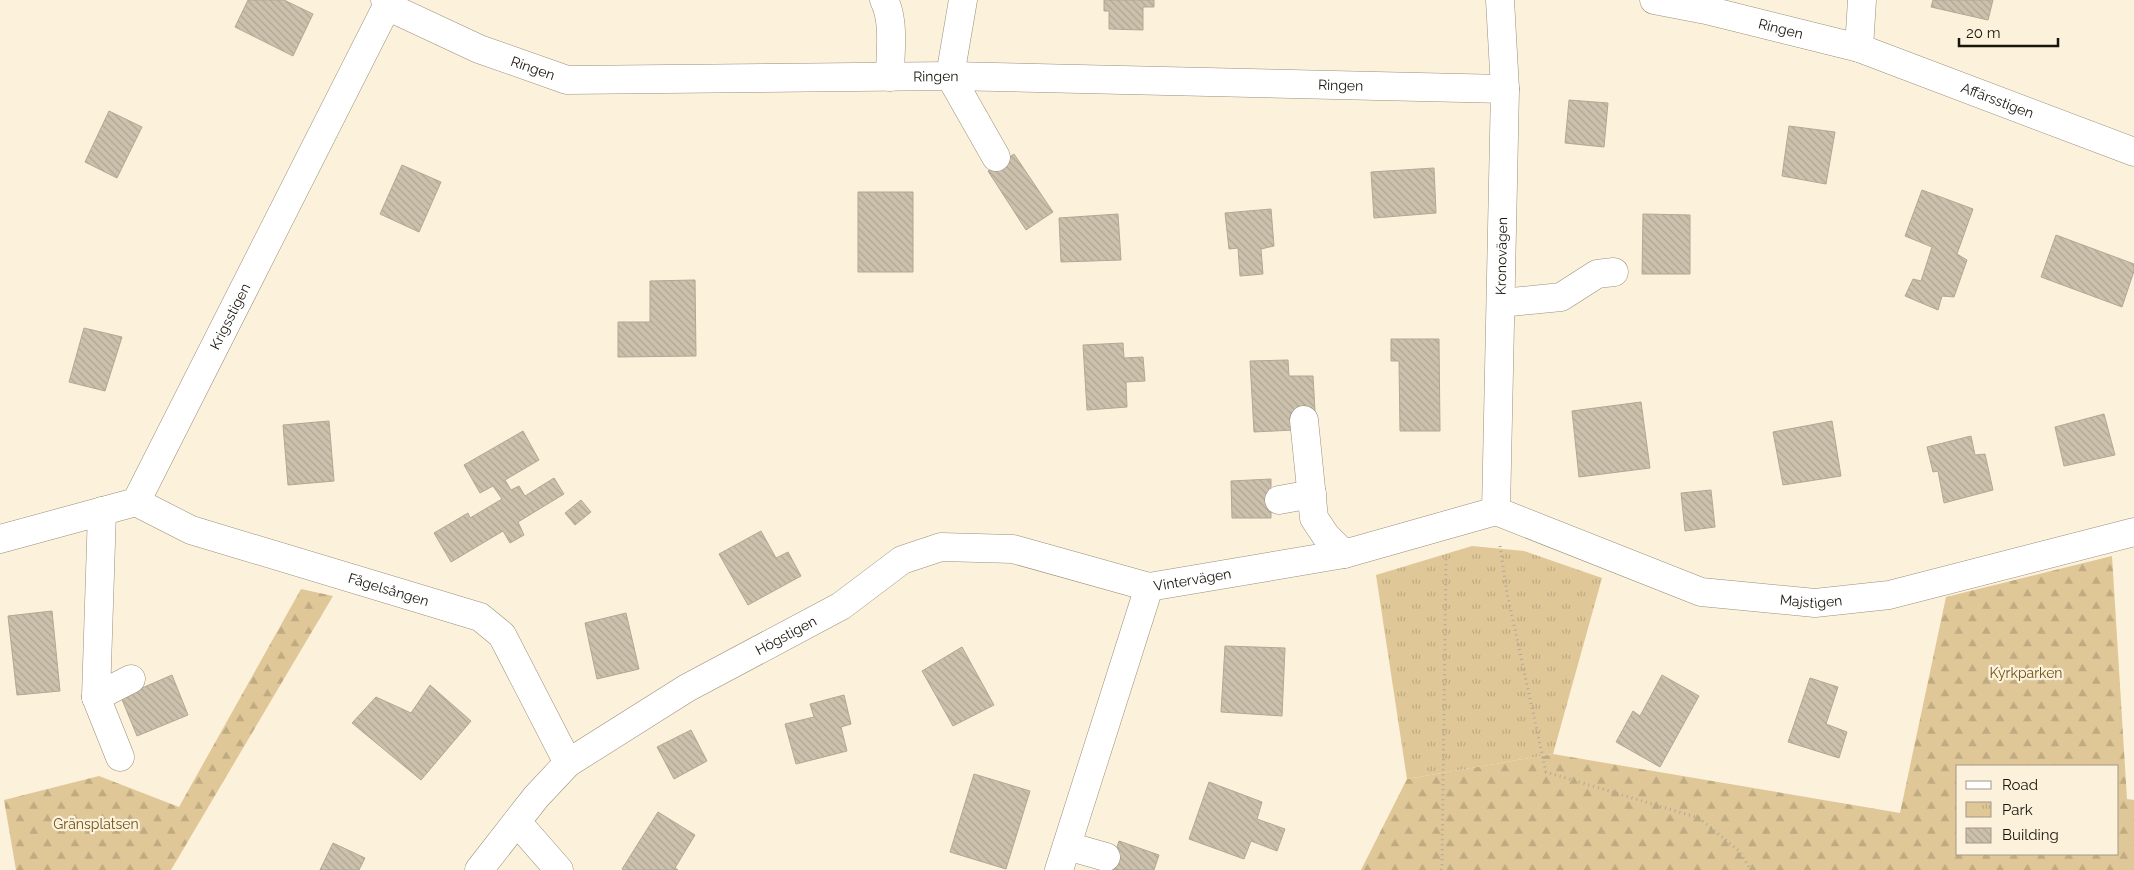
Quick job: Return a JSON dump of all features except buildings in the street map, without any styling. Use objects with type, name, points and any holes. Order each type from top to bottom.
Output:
[{"type":"street","points":[[884,0],[887,6],[890,35],[890,77]]},
{"type":"street","points":[[963,0],[950,76],[996,157]]},
{"type":"street","name":"Kronovägen","points":[[1496,511],[1505,89],[1500,0]]},
{"type":"street","name":"Ringen","points":[[1654,0],[1707,5],[1859,48]]},
{"type":"street","points":[[1859,48],[1862,0]]},
{"type":"street","name":"Ringen","points":[[386,3],[479,49],[567,80],[950,76],[1505,89]]},
{"type":"street","name":"Krigsstigen","points":[[136,502],[386,3]]},
{"type":"street","name":"Affärsstigen","points":[[1859,48],[2134,152]]},
{"type":"street","points":[[1501,303],[1561,297],[1597,274],[1614,272]]},
{"type":"street","points":[[1304,420],[1314,518],[1326,536],[1344,554]]},
{"type":"street","points":[[1279,500],[1312,494]]},
{"type":"street","points":[[0,539],[136,502]]},
{"type":"street","name":"Fågelsången","points":[[136,502],[191,530],[480,617],[502,635],[568,763]]},
{"type":"street","name":"Vintervägen","points":[[1063,858],[1149,587],[1344,554],[1496,511]]},
{"type":"street","name":"Majstigen","points":[[1496,511],[1701,592],[1815,603],[1888,595],[2134,532]]},
{"type":"street","points":[[102,512],[96,697],[120,757]]},
{"type":"street","name":"Högstigen","points":[[480,870],[517,822],[568,763],[687,688],[841,606],[902,560],[941,546],[1013,548],[1149,587]]},
{"type":"street","points":[[96,697],[131,679]]},
{"type":"street","points":[[517,822],[559,870]]},
{"type":"street","points":[[1063,858],[1106,857]]},
{"type":"path","points":[[1496,511],[1506,593],[1546,772],[1699,818],[1739,851],[1751,870]]},
{"type":"path","points":[[1440,870],[1442,867],[1446,525]]},
{"type":"green space","points":[[1472,546],[1524,551],[1602,578],[1553,754],[1407,779],[1376,575]]},
{"type":"green space","name":"Kyrkparken","points":[[2112,556],[2127,799],[2134,800],[2134,870],[1361,870],[1407,779],[1553,754],[1900,813],[1946,597]]},
{"type":"green space","name":"Gränsplatsen","points":[[301,589],[333,596],[171,870],[16,870],[4,800],[99,776],[179,807]]}]
